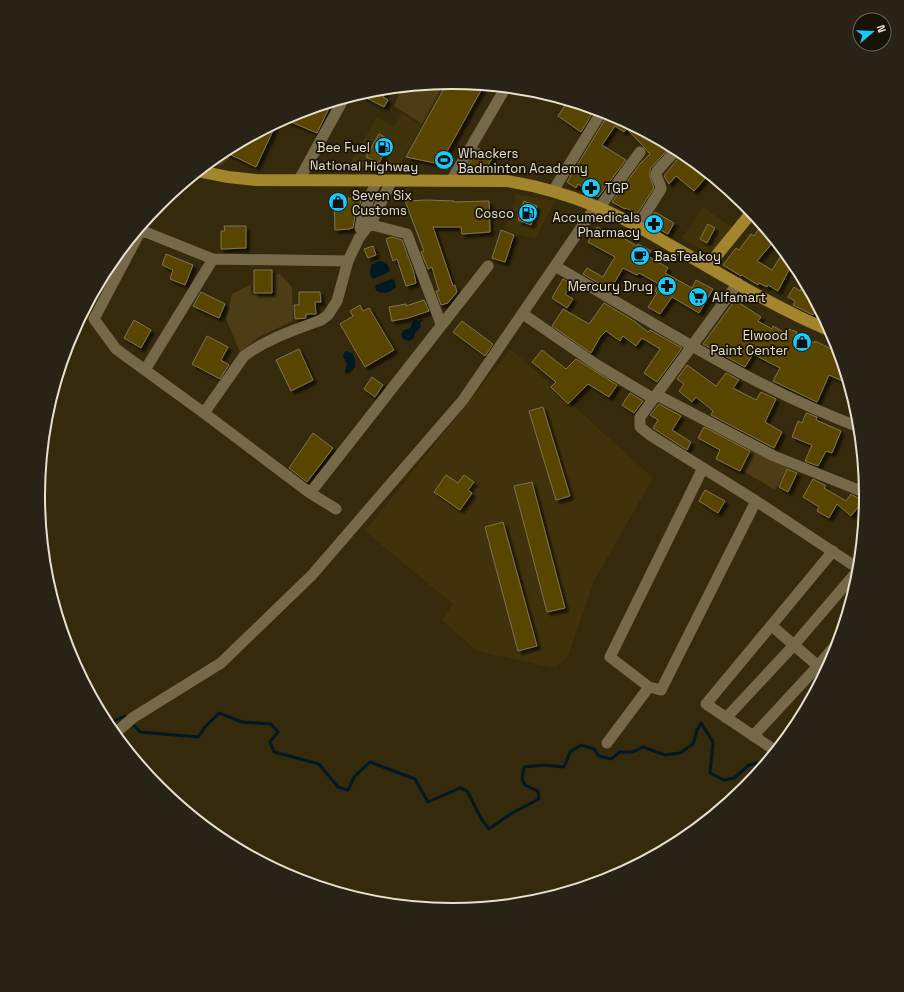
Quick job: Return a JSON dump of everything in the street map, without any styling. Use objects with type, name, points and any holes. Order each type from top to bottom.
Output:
[{"type":"main road","name":"National Highway","points":[[205,172],[256,180],[376,182],[507,181],[553,191],[598,207],[708,266],[800,318],[822,327]]},
{"type":"main road","points":[[708,266],[748,217]]},
{"type":"street","points":[[451,181],[503,92]]},
{"type":"street","points":[[299,180],[340,105]]},
{"type":"street","points":[[553,191],[599,117]]},
{"type":"street","points":[[119,730],[134,717],[221,663],[312,575],[463,400],[555,266],[640,152]]},
{"type":"street","points":[[637,227],[661,189],[656,174],[657,171],[672,154]]},
{"type":"street","points":[[204,413],[244,356],[253,349],[271,340],[321,320],[328,315],[337,301],[348,261],[365,223],[376,182]]},
{"type":"street","points":[[365,223],[391,182]]},
{"type":"street","points":[[365,223],[407,234],[441,324]]},
{"type":"street","points":[[143,231],[213,259],[348,261]]},
{"type":"street","points":[[133,243],[94,319],[116,349],[310,492],[336,509]]},
{"type":"street","points":[[145,370],[213,259]]},
{"type":"street","points":[[310,492],[488,266]]},
{"type":"street","points":[[555,266],[751,379],[822,413],[852,425]]},
{"type":"street","points":[[738,283],[640,417],[640,426],[650,435],[853,565]]},
{"type":"street","points":[[523,314],[597,365],[656,397],[774,456],[859,490]]},
{"type":"street","points":[[703,468],[610,657],[649,687],[661,690],[756,502]]},
{"type":"street","points":[[772,748],[706,704],[834,552]]},
{"type":"street","points":[[726,718],[794,646],[850,580]]},
{"type":"street","points":[[772,626],[821,668]]},
{"type":"street","points":[[753,736],[819,672]]},
{"type":"street","points":[[607,743],[649,687]]},
{"type":"shaded area","points":[[441,89],[422,124],[394,106],[400,92]]},
{"type":"shaded area","name":"Bee Fuel","points":[[402,113],[421,125],[398,168],[348,167],[377,117],[394,127]]},
{"type":"shaded area","points":[[230,157],[222,165],[215,165]]},
{"type":"shaded area","points":[[516,194],[555,201],[535,239],[505,230]]},
{"type":"shaded area","points":[[703,207],[732,227],[716,249],[708,254],[682,238]]},
{"type":"shaded area","points":[[280,274],[292,287],[293,321],[259,337],[240,352],[226,319],[232,294],[251,284],[251,295],[274,296],[274,275]]},
{"type":"shaded area","points":[[511,349],[653,478],[594,581],[568,656],[555,668],[477,651],[442,620],[453,604],[365,531]]},
{"type":"shaded area","points":[[754,447],[788,467],[775,490],[741,470]]},
{"type":"water","points":[[380,261],[384,262],[390,270],[389,272],[373,279],[370,272],[371,265]]},
{"type":"water","points":[[392,279],[394,280],[396,287],[392,290],[382,293],[377,291],[375,288],[376,285]]},
{"type":"water","points":[[422,319],[423,320],[420,323],[421,327],[415,333],[414,338],[409,341],[403,339],[401,335],[404,330],[410,328],[414,320],[419,321]]},
{"type":"water","points":[[346,351],[352,353],[355,360],[353,370],[347,374],[345,372],[347,364],[343,356]]},
{"type":"building","points":[[444,89],[481,90],[440,164],[406,157]]},
{"type":"building","points":[[384,95],[383,97],[388,100],[384,107],[367,98]]},
{"type":"building","points":[[565,105],[592,114],[581,132],[558,116]]},
{"type":"building","points":[[329,109],[317,133],[291,122]]},
{"type":"building","points":[[605,119],[632,131],[667,151],[650,169],[650,177],[654,188],[637,214],[612,202],[640,164],[650,154],[627,129],[624,132],[615,126],[602,145],[626,160],[598,197],[578,184],[576,188],[567,182]]},
{"type":"building","points":[[273,131],[256,167],[231,155]]},
{"type":"building","points":[[379,134],[390,140],[379,163],[366,157]]},
{"type":"building","points":[[478,148],[493,157],[483,173],[468,166]]},
{"type":"building","points":[[678,158],[706,178],[694,191],[676,176],[669,184],[664,176]]},
{"type":"building","points":[[348,198],[362,199],[355,215],[353,228],[335,230],[334,202],[349,202]]},
{"type":"building","points":[[427,200],[454,202],[489,201],[490,232],[462,234],[461,227],[433,227],[453,286],[455,285],[457,292],[448,303],[441,305],[436,291],[439,291],[432,267],[428,269],[421,252],[424,251],[405,201]]},
{"type":"building","name":"Cosco","points":[[524,201],[537,206],[531,225],[518,220]]},
{"type":"building","points":[[655,212],[674,223],[668,234],[648,223]]},
{"type":"building","points":[[708,224],[715,228],[707,243],[700,239]]},
{"type":"building","points":[[224,226],[246,226],[246,248],[221,249],[221,231],[225,231]]},
{"type":"building","points":[[597,227],[614,236],[615,233],[637,246],[638,244],[651,251],[648,256],[668,268],[665,273],[692,288],[696,280],[713,289],[699,313],[672,297],[660,314],[648,307],[657,293],[655,291],[659,284],[639,273],[637,275],[623,268],[610,290],[583,274],[587,268],[603,277],[615,257],[588,242]]},
{"type":"building","points":[[759,229],[772,244],[757,261],[772,270],[781,256],[789,269],[778,291],[768,285],[767,287],[759,283],[758,285],[723,265],[736,248],[739,250],[751,234],[754,236]]},
{"type":"building","points":[[501,230],[514,235],[505,262],[492,258]]},
{"type":"building","points":[[392,237],[402,240],[416,283],[406,286],[397,259],[393,261],[386,239]]},
{"type":"building","points":[[373,246],[376,255],[368,258],[364,249]]},
{"type":"building","points":[[166,254],[193,265],[185,285],[170,279],[173,270],[162,265]]},
{"type":"building","points":[[254,270],[272,270],[272,293],[254,293]]},
{"type":"building","points":[[563,279],[572,284],[565,294],[573,299],[567,308],[552,298]]},
{"type":"building","points":[[794,287],[800,291],[802,288],[815,312],[813,315],[793,305],[795,301],[788,297]]},
{"type":"building","points":[[201,292],[225,304],[219,318],[193,306]]},
{"type":"building","points":[[299,292],[320,292],[321,302],[315,302],[316,314],[306,314],[306,318],[295,319],[294,305],[299,305]]},
{"type":"building","points":[[424,300],[429,311],[408,318],[392,321],[389,307],[406,304],[406,306]]},
{"type":"building","points":[[735,300],[761,317],[758,321],[772,329],[773,326],[787,334],[789,329],[797,332],[796,334],[814,343],[815,341],[831,349],[842,381],[829,375],[817,402],[773,381],[780,368],[753,354],[745,367],[703,344]]},
{"type":"building","points":[[604,303],[634,321],[648,332],[650,330],[682,348],[657,382],[644,373],[660,349],[642,338],[636,346],[623,336],[620,341],[606,331],[600,337],[591,353],[552,326],[563,309],[589,324]]},
{"type":"building","points":[[360,305],[363,311],[369,308],[394,350],[365,367],[340,324],[353,316],[350,311]]},
{"type":"building","points":[[134,320],[151,330],[141,348],[124,338]]},
{"type":"building","points":[[462,321],[493,344],[485,356],[453,332]]},
{"type":"building","points":[[207,336],[228,347],[221,360],[229,365],[220,379],[192,364]]},
{"type":"building","points":[[299,349],[313,380],[291,391],[276,360]]},
{"type":"building","points":[[542,350],[566,369],[576,359],[617,385],[609,397],[588,384],[568,404],[551,387],[556,382],[532,362]]},
{"type":"building","points":[[687,365],[716,386],[726,373],[739,380],[733,388],[756,400],[761,392],[776,399],[765,422],[782,432],[774,448],[711,415],[713,411],[696,397],[692,402],[679,391],[684,384],[677,379]]},
{"type":"building","points":[[372,377],[383,385],[375,397],[364,389]]},
{"type":"building","points":[[630,393],[643,401],[634,413],[622,405]]},
{"type":"building","points":[[659,404],[681,416],[672,430],[691,442],[687,450],[653,428],[658,420],[650,415]]},
{"type":"building","points":[[543,407],[570,496],[556,500],[529,411]]},
{"type":"building","points":[[806,413],[817,417],[816,420],[841,431],[832,453],[826,451],[818,466],[805,461],[812,445],[792,437],[798,421],[802,423]]},
{"type":"building","points":[[704,427],[750,451],[740,471],[716,459],[720,450],[698,438]]},
{"type":"building","points":[[313,433],[333,448],[307,482],[289,468]]},
{"type":"building","points":[[787,469],[797,473],[788,492],[779,487]]},
{"type":"building","points":[[446,475],[458,483],[464,475],[474,482],[468,490],[472,493],[460,510],[434,492]]},
{"type":"building","points":[[813,479],[826,486],[824,488],[846,501],[851,494],[859,499],[859,506],[851,516],[837,504],[829,518],[817,511],[819,507],[803,497]]},
{"type":"building","points":[[532,482],[565,608],[547,612],[514,486]]},
{"type":"building","points":[[705,490],[725,501],[718,513],[699,501]]},
{"type":"building","points":[[503,522],[537,646],[518,651],[485,527]]},
{"type":"waterway","points":[[113,721],[125,716],[140,732],[198,737],[205,727],[219,713],[242,722],[271,724],[278,732],[270,742],[274,752],[319,764],[338,787],[348,790],[354,777],[370,762],[415,779],[428,802],[460,788],[467,791],[482,820],[489,829],[512,813],[539,799],[538,791],[525,785],[522,779],[524,767],[544,765],[564,767],[570,752],[581,745],[594,749],[599,756],[611,759],[620,752],[633,752],[643,747],[665,755],[680,753],[693,744],[697,730],[701,723],[713,742],[710,773],[724,780],[734,778],[749,765],[758,764]]},
{"type":"place","name":"Bee Fuel","points":[[384,147]]},
{"type":"place","name":"Whackers Badminton Academy","points":[[444,160]]},
{"type":"place","name":"TGP","points":[[591,188]]},
{"type":"place","name":"Seven Six Customs","points":[[338,202]]},
{"type":"place","name":"Cosco","points":[[528,213]]},
{"type":"place","name":"Accumedicals Pharmacy","points":[[654,224]]},
{"type":"place","name":"BasTeakoy","points":[[640,256]]},
{"type":"place","name":"Mercury Drug","points":[[667,286]]},
{"type":"place","name":"Alfamart","points":[[698,297]]},
{"type":"place","name":"Elwood Paint Center","points":[[802,342]]}]
